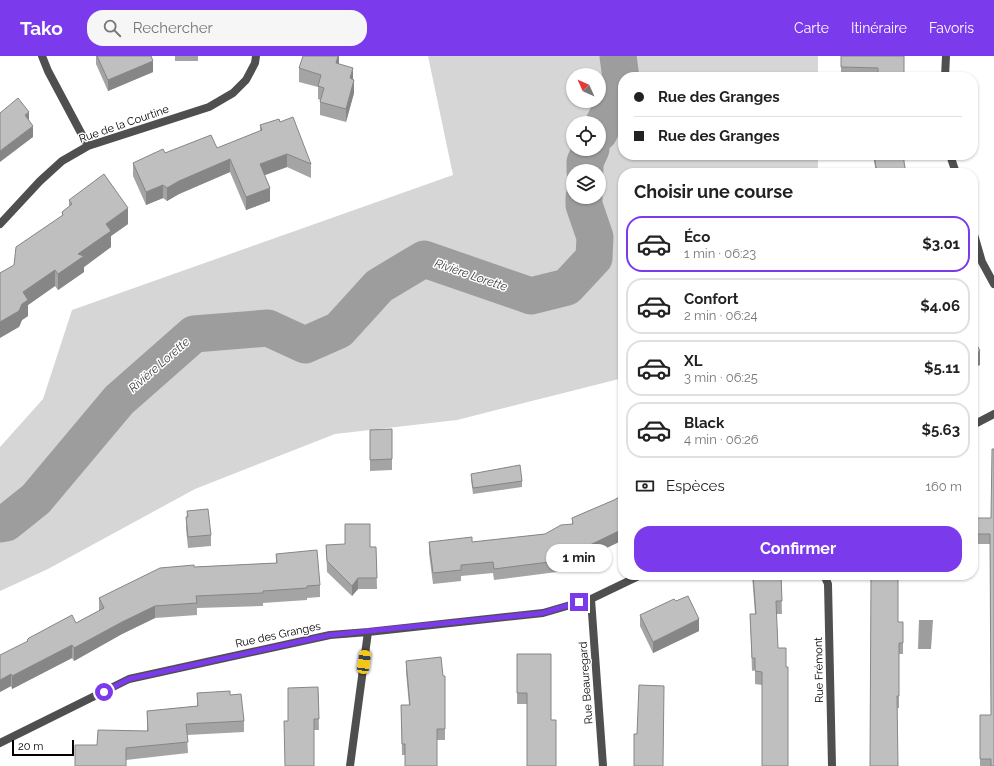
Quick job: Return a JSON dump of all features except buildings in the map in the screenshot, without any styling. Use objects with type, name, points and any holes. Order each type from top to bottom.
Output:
[{"type":"street","points":[[42,56],[48,71],[88,146]]},
{"type":"street","name":"Rue de la Courtine","points":[[0,224],[40,181],[62,161],[88,146],[209,107],[233,94],[246,80],[255,63],[256,56]]},
{"type":"street","points":[[945,72],[946,56]]},
{"type":"street","points":[[978,248],[982,262],[994,284]]},
{"type":"street","points":[[978,422],[994,414]]},
{"type":"street","name":"Rue des Granges","points":[[0,743],[129,679],[330,635],[543,613],[591,599],[631,580]]},
{"type":"street","name":"Rue Frémont","points":[[826,580],[828,584],[832,766]]},
{"type":"street","name":"Rue Beauregard","points":[[591,599],[603,766]]},
{"type":"street","points":[[350,766],[368,632]]},
{"type":"shaded area","points":[[428,56],[818,56],[818,72],[618,72],[618,160],[818,160],[818,168],[618,168],[618,379],[457,420],[335,434],[195,489],[48,569],[0,591],[0,447],[43,399],[72,310],[453,175]]},
{"type":"shaded area","points":[[919,620],[933,620],[931,649],[918,649]]},
{"type":"waterway","name":"Rivière Lorette","points":[[618,56],[620,72]]},
{"type":"waterway","name":"Rivière Lorette","points":[[606,119],[618,94]]},
{"type":"waterway","name":"Rivière Lorette","points":[[585,164],[588,156]]},
{"type":"waterway","name":"Rivière Lorette","points":[[0,524],[6,523],[36,499],[119,400],[194,334],[268,328],[305,345],[339,330],[379,286],[424,259],[531,296],[567,287],[594,258],[595,237],[584,204]]},
{"type":"route","points":[[104,692],[129,679],[330,635],[543,613],[579,602]]}]
